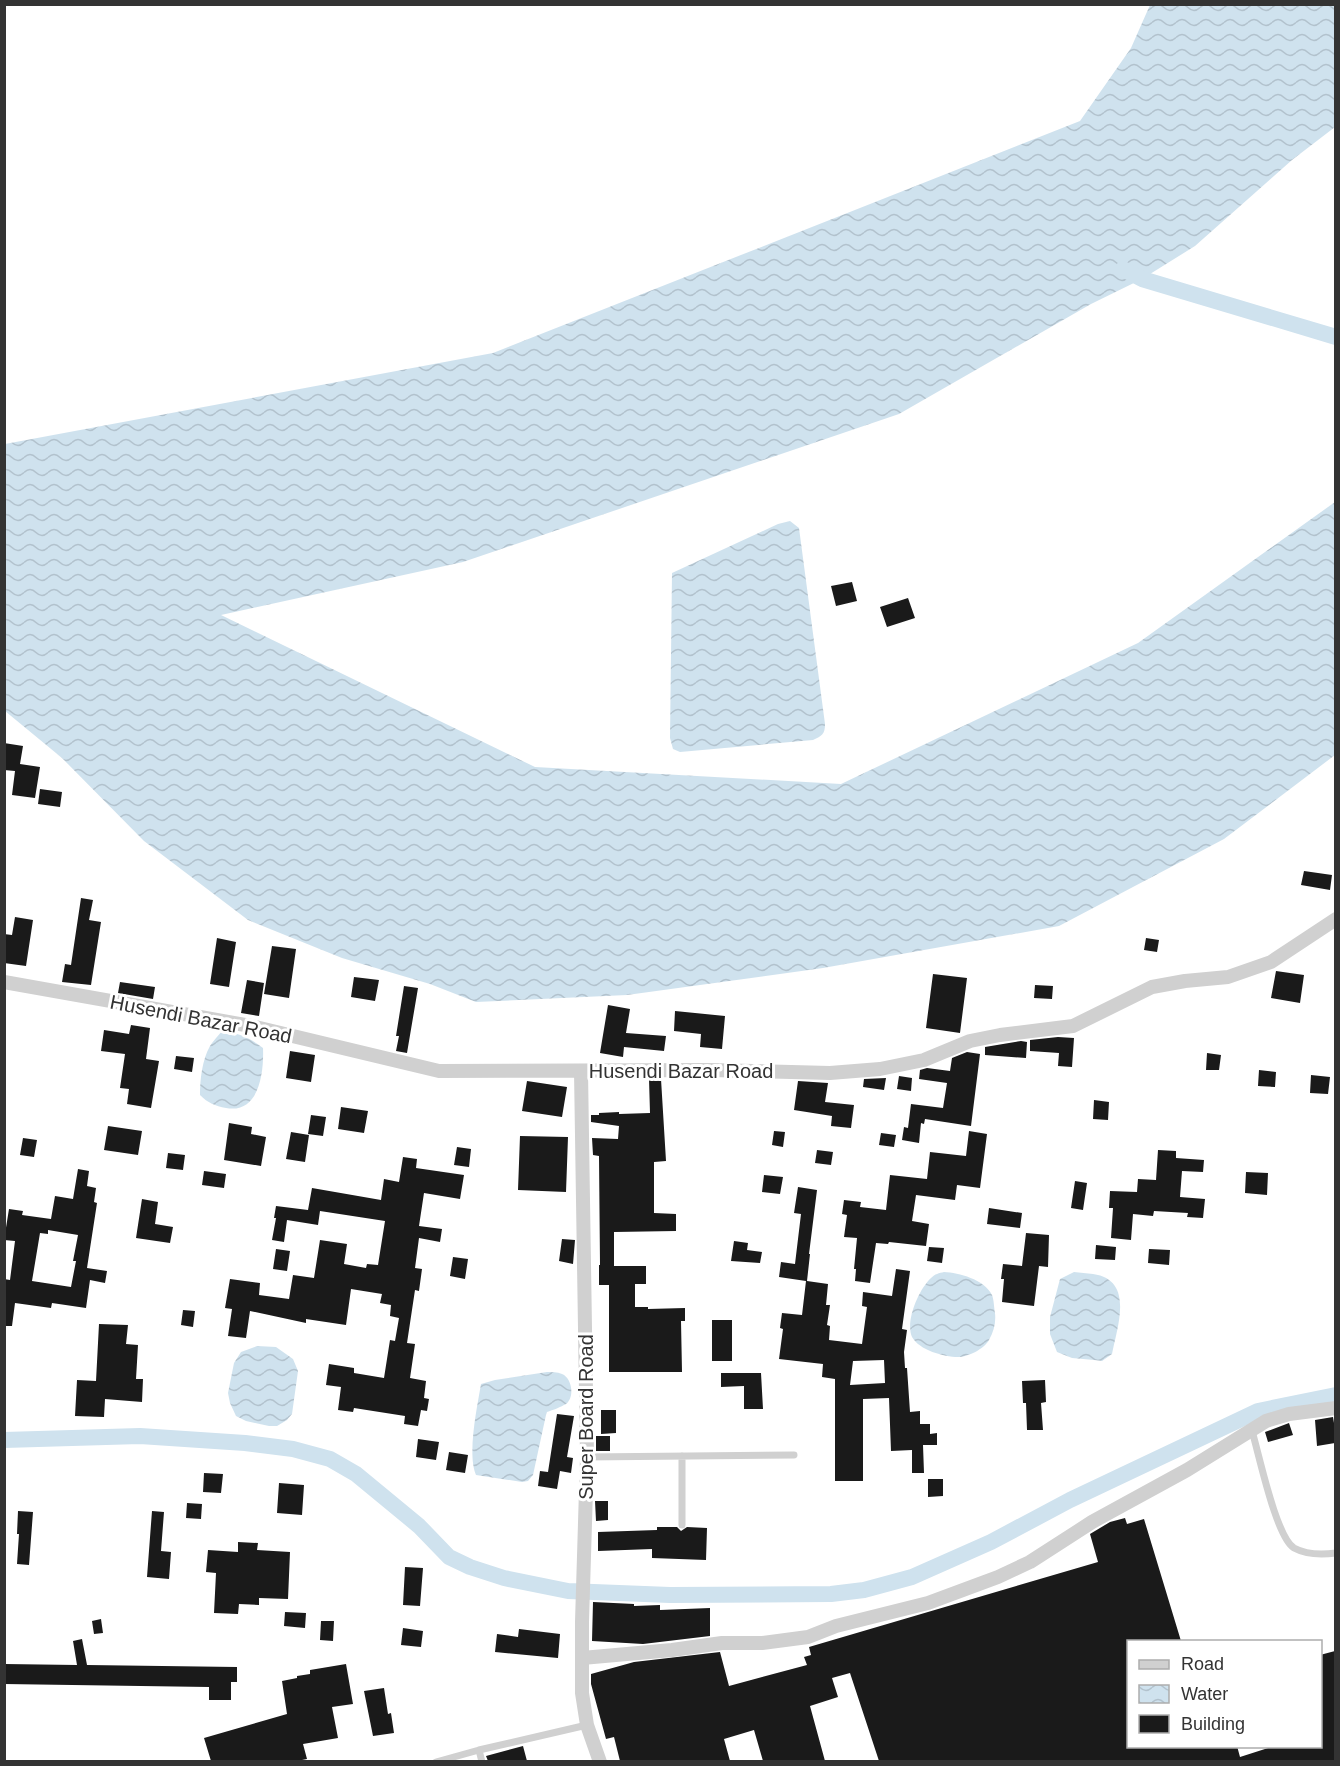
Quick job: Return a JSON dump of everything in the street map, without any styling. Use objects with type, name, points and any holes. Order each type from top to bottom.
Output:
[{"type":"street","name":"Husendi Bazar Road","points":[[4,982],[251,1026],[439,1071],[830,1073],[880,1069],[924,1060],[970,1041],[1073,1026],[1152,987],[1228,977],[1271,962],[1335,919]]},
{"type":"street","name":"Super Board Road","points":[[581,1071],[587,1457],[582,1693],[587,1725],[600,1761]]},
{"type":"street","points":[[582,1658],[808,1636],[836,1626],[928,1603],[1030,1562],[1092,1522],[1187,1470],[1266,1421],[1289,1414],[1335,1408]]},
{"type":"lane","points":[[1252,1431],[1279,1526],[1290,1544],[1304,1552],[1335,1553]]},
{"type":"lane","points":[[587,1457],[794,1455]]},
{"type":"lane","points":[[682,1456],[682,1525]]},
{"type":"lane","points":[[436,1761],[587,1725]]},
{"type":"lane","points":[[479,1750],[482,1761]]},
{"type":"water","points":[[1150,5],[1335,5],[1335,127],[1292,160],[1195,246],[1142,279],[1091,304],[899,414],[463,562],[221,615],[535,767],[841,784],[1138,643],[1335,502],[1335,755],[1224,839],[1059,926],[823,968],[627,995],[476,1002],[430,984],[342,958],[248,920],[144,841],[62,758],[5,711],[5,444],[493,353],[1080,121],[1131,48]]},
{"type":"water","points":[[790,521],[799,528],[825,724],[824,732],[813,740],[680,752],[673,749],[670,738],[672,573],[778,524]]},
{"type":"water","points":[[222,1031],[254,1041],[263,1048],[262,1069],[257,1090],[246,1105],[237,1108],[215,1105],[200,1095],[205,1057],[210,1046]]},
{"type":"water","points":[[944,1272],[964,1275],[977,1281],[988,1289],[993,1297],[995,1320],[991,1337],[987,1343],[966,1356],[952,1357],[932,1352],[915,1342],[910,1330],[914,1306],[926,1283],[937,1274]]},
{"type":"water","points":[[1074,1272],[1106,1278],[1114,1285],[1119,1295],[1119,1318],[1112,1354],[1102,1361],[1072,1358],[1057,1352],[1050,1334],[1050,1317],[1060,1279]]},
{"type":"water","points":[[257,1346],[276,1347],[293,1359],[298,1371],[292,1414],[277,1426],[246,1421],[236,1416],[230,1403],[228,1393],[234,1363],[241,1352]]},
{"type":"water","points":[[547,1372],[562,1374],[568,1379],[571,1397],[566,1404],[547,1412],[533,1475],[528,1481],[522,1482],[476,1475],[472,1455],[481,1384]]},
{"type":"building","points":[[852,582],[857,601],[836,606],[831,586]]},
{"type":"building","points":[[908,598],[915,618],[887,627],[880,607]]},
{"type":"building","points":[[4,743],[23,746],[20,764],[40,767],[35,798],[12,795],[15,771],[4,770]]},
{"type":"building","points":[[40,789],[62,792],[60,807],[38,804]]},
{"type":"building","points":[[1304,871],[1332,875],[1330,890],[1301,885]]},
{"type":"building","points":[[81,898],[93,900],[89,920],[101,922],[91,985],[62,982],[65,964],[71,965]]},
{"type":"building","points":[[15,917],[33,920],[26,966],[4,963],[4,934],[12,935]]},
{"type":"building","points":[[217,938],[236,942],[229,987],[210,984]]},
{"type":"building","points":[[1146,938],[1159,940],[1157,952],[1144,950]]},
{"type":"building","points":[[272,946],[296,949],[289,998],[264,994]]},
{"type":"building","points":[[1276,971],[1304,975],[1300,1003],[1271,998]]},
{"type":"building","points":[[933,974],[967,978],[960,1033],[926,1028]]},
{"type":"building","points":[[354,977],[379,980],[375,1001],[351,997]]},
{"type":"building","points":[[247,980],[264,983],[259,1016],[241,1013]]},
{"type":"building","points":[[120,982],[155,987],[153,999],[118,993]]},
{"type":"building","points":[[1035,985],[1053,986],[1052,999],[1034,998]]},
{"type":"building","points":[[404,986],[418,988],[407,1053],[396,1051],[399,1036],[396,1036]]},
{"type":"building","points":[[608,1005],[630,1009],[626,1033],[666,1036],[664,1051],[624,1047],[623,1057],[600,1053]]},
{"type":"building","points":[[675,1011],[725,1016],[722,1049],[700,1047],[701,1034],[674,1031]]},
{"type":"building","points":[[131,1025],[150,1028],[146,1059],[159,1061],[151,1108],[127,1104],[129,1089],[120,1088],[125,1054],[101,1051],[104,1030],[129,1034]]},
{"type":"building","points":[[1074,1038],[1072,1067],[1058,1066],[1059,1053],[1030,1051],[1030,1040]]},
{"type":"building","points":[[1027,1042],[1026,1058],[985,1055],[985,1047]]},
{"type":"building","points":[[290,1051],[315,1055],[311,1082],[286,1078]]},
{"type":"building","points":[[967,1052],[980,1054],[971,1126],[925,1119],[924,1124],[921,1123],[919,1143],[902,1140],[904,1127],[908,1128],[911,1104],[943,1108],[947,1083],[919,1079],[920,1070],[927,1068],[950,1071],[952,1058]]},
{"type":"building","points":[[1207,1053],[1221,1055],[1219,1070],[1206,1070]]},
{"type":"building","points":[[176,1056],[194,1058],[192,1072],[174,1069]]},
{"type":"building","points":[[1259,1070],[1276,1072],[1275,1087],[1258,1086]]},
{"type":"building","points":[[1311,1075],[1330,1077],[1328,1094],[1310,1093]]},
{"type":"building","points":[[899,1076],[912,1078],[911,1091],[897,1089]]},
{"type":"building","points":[[886,1078],[884,1090],[863,1087],[864,1079]]},
{"type":"building","points":[[649,1079],[661,1079],[666,1161],[654,1162],[654,1213],[676,1214],[676,1231],[614,1232],[614,1266],[646,1266],[646,1284],[635,1284],[635,1307],[685,1308],[685,1321],[681,1321],[682,1372],[609,1372],[609,1285],[599,1285],[599,1156],[593,1155],[592,1138],[618,1139],[619,1126],[591,1122],[591,1115],[619,1112],[619,1114],[650,1113]]},
{"type":"building","points":[[527,1081],[567,1087],[562,1117],[522,1111]]},
{"type":"building","points":[[798,1081],[828,1083],[825,1102],[854,1105],[851,1128],[831,1126],[832,1116],[794,1110]]},
{"type":"building","points":[[1094,1100],[1109,1102],[1108,1120],[1093,1119]]},
{"type":"building","points":[[341,1107],[368,1111],[364,1133],[338,1129]]},
{"type":"building","points":[[311,1115],[326,1117],[323,1136],[308,1134]]},
{"type":"building","points":[[229,1123],[252,1127],[251,1134],[266,1137],[261,1166],[224,1160]]},
{"type":"building","points":[[108,1126],[142,1131],[138,1155],[104,1150]]},
{"type":"building","points":[[774,1131],[785,1132],[783,1147],[772,1145]]},
{"type":"building","points":[[969,1131],[987,1134],[980,1188],[957,1185],[955,1200],[916,1195],[912,1221],[929,1224],[926,1246],[876,1243],[870,1283],[855,1281],[857,1238],[844,1237],[847,1215],[842,1214],[844,1200],[861,1202],[860,1207],[886,1210],[890,1175],[927,1179],[930,1152],[966,1156]]},
{"type":"building","points":[[291,1132],[309,1135],[305,1162],[286,1159]]},
{"type":"building","points":[[881,1133],[896,1135],[894,1147],[879,1145]]},
{"type":"building","points":[[520,1136],[568,1137],[566,1192],[518,1190]]},
{"type":"building","points":[[23,1138],[37,1140],[34,1157],[20,1155]]},
{"type":"building","points":[[457,1147],[471,1149],[469,1167],[454,1165]]},
{"type":"building","points":[[817,1150],[833,1152],[831,1165],[815,1163]]},
{"type":"building","points":[[1158,1150],[1176,1151],[1176,1158],[1204,1160],[1203,1172],[1182,1171],[1180,1197],[1205,1199],[1203,1218],[1187,1217],[1188,1213],[1154,1211],[1153,1216],[1133,1214],[1131,1240],[1111,1238],[1113,1208],[1109,1208],[1110,1191],[1137,1192],[1138,1179],[1156,1180]]},
{"type":"building","points":[[168,1153],[185,1155],[183,1170],[166,1168]]},
{"type":"building","points":[[403,1157],[417,1159],[416,1168],[464,1175],[460,1199],[424,1193],[419,1226],[442,1229],[440,1242],[419,1238],[415,1268],[422,1269],[419,1291],[415,1290],[407,1343],[415,1344],[410,1378],[426,1381],[424,1398],[429,1399],[427,1411],[421,1410],[418,1426],[404,1424],[405,1416],[354,1408],[353,1412],[338,1410],[341,1387],[326,1385],[329,1364],[354,1368],[354,1373],[384,1378],[390,1340],[395,1341],[399,1318],[390,1316],[391,1305],[380,1303],[382,1294],[351,1289],[346,1325],[306,1319],[306,1323],[250,1311],[246,1338],[228,1336],[232,1309],[225,1308],[230,1279],[260,1283],[259,1295],[289,1299],[293,1275],[314,1278],[320,1240],[347,1244],[344,1264],[366,1268],[367,1264],[378,1265],[385,1221],[320,1211],[318,1225],[287,1220],[284,1242],[272,1240],[276,1206],[308,1210],[312,1188],[381,1200],[384,1179],[399,1182]]},
{"type":"building","points":[[78,1169],[89,1171],[87,1186],[96,1188],[94,1202],[97,1203],[87,1268],[107,1271],[105,1283],[90,1280],[86,1308],[52,1303],[51,1308],[15,1303],[12,1326],[4,1326],[4,1279],[10,1280],[15,1241],[4,1240],[9,1209],[23,1211],[22,1215],[51,1219],[55,1196],[73,1199]],"holes":[[[48,1230],[78,1235],[71,1287],[32,1281],[40,1233],[48,1234]]]},
{"type":"building","points":[[204,1171],[226,1174],[224,1188],[202,1185]]},
{"type":"building","points":[[1246,1172],[1268,1173],[1267,1195],[1245,1193]]},
{"type":"building","points":[[764,1175],[783,1177],[780,1194],[762,1192]]},
{"type":"building","points":[[1075,1181],[1087,1183],[1083,1210],[1071,1208]]},
{"type":"building","points":[[798,1187],[817,1190],[807,1281],[828,1284],[826,1305],[830,1305],[827,1325],[830,1326],[829,1340],[862,1344],[867,1307],[862,1306],[863,1292],[892,1296],[896,1269],[910,1271],[902,1329],[907,1330],[904,1352],[910,1412],[920,1411],[920,1424],[930,1424],[930,1434],[937,1433],[937,1445],[923,1445],[924,1473],[912,1473],[912,1450],[891,1451],[889,1398],[863,1399],[863,1481],[835,1481],[835,1379],[822,1377],[823,1364],[779,1359],[783,1329],[780,1328],[782,1313],[802,1315],[806,1281],[779,1277],[781,1262],[795,1264],[801,1214],[794,1213]],"holes":[[[884,1360],[885,1383],[850,1385],[853,1361]]]},
{"type":"building","points":[[142,1199],[158,1202],[155,1224],[173,1227],[170,1243],[136,1238]]},
{"type":"building","points":[[989,1208],[1022,1213],[1020,1228],[987,1224]]},
{"type":"building","points":[[1026,1233],[1049,1235],[1048,1267],[1039,1266],[1034,1306],[1002,1302],[1003,1264],[1022,1266]]},
{"type":"building","points":[[562,1239],[575,1240],[573,1264],[559,1261]]},
{"type":"building","points":[[734,1241],[748,1243],[747,1250],[762,1252],[760,1263],[731,1261]]},
{"type":"building","points":[[1096,1245],[1116,1247],[1115,1260],[1095,1259]]},
{"type":"building","points":[[929,1247],[944,1248],[942,1263],[927,1261]]},
{"type":"building","points":[[276,1249],[290,1251],[287,1271],[273,1269]]},
{"type":"building","points":[[1149,1249],[1170,1250],[1169,1265],[1148,1263]]},
{"type":"building","points":[[453,1257],[468,1259],[465,1279],[450,1276]]},
{"type":"building","points":[[183,1310],[195,1311],[193,1327],[181,1325]]},
{"type":"building","points":[[712,1320],[732,1320],[732,1361],[712,1361]]},
{"type":"building","points":[[99,1324],[128,1325],[126,1344],[138,1345],[136,1379],[143,1379],[142,1402],[105,1399],[104,1417],[75,1416],[77,1380],[96,1381]]},
{"type":"building","points":[[721,1373],[761,1373],[763,1409],[744,1409],[744,1386],[721,1387]]},
{"type":"building","points":[[1045,1380],[1046,1402],[1041,1403],[1043,1430],[1027,1430],[1022,1381]]},
{"type":"building","points":[[601,1410],[616,1410],[616,1433],[601,1434]]},
{"type":"building","points":[[557,1414],[574,1416],[567,1457],[573,1458],[571,1473],[560,1471],[557,1489],[538,1486],[540,1471],[548,1472]]},
{"type":"building","points":[[1333,1417],[1335,1443],[1317,1446],[1315,1420]]},
{"type":"building","points":[[1289,1423],[1293,1435],[1268,1442],[1265,1432]]},
{"type":"building","points":[[596,1436],[610,1436],[610,1451],[596,1451]]},
{"type":"building","points":[[418,1439],[439,1442],[436,1460],[416,1457]]},
{"type":"building","points":[[449,1452],[468,1455],[465,1473],[446,1470]]},
{"type":"building","points":[[204,1473],[223,1474],[221,1493],[203,1492]]},
{"type":"building","points":[[928,1479],[943,1479],[943,1496],[928,1497]]},
{"type":"building","points":[[279,1483],[304,1485],[302,1515],[277,1513]]},
{"type":"building","points":[[595,1501],[608,1501],[608,1520],[596,1521]]},
{"type":"building","points":[[187,1503],[202,1504],[201,1519],[186,1518]]},
{"type":"building","points":[[18,1511],[33,1512],[29,1565],[17,1564]]},
{"type":"building","points":[[152,1511],[164,1512],[161,1551],[171,1552],[169,1579],[147,1577]]},
{"type":"building","points":[[1125,1518],[1127,1524],[1144,1519],[1181,1640],[1127,1640],[1127,1748],[1238,1748],[1240,1757],[1268,1748],[1322,1748],[1322,1654],[1335,1651],[1335,1761],[879,1761],[850,1673],[832,1678],[838,1697],[810,1706],[825,1761],[763,1761],[754,1730],[724,1739],[730,1761],[620,1761],[614,1737],[606,1739],[591,1684],[591,1674],[634,1662],[720,1652],[729,1686],[807,1665],[804,1657],[811,1655],[809,1647],[1098,1562],[1090,1534],[1110,1522]]},
{"type":"building","points":[[657,1527],[677,1527],[681,1531],[687,1527],[707,1528],[706,1560],[652,1558],[652,1549],[598,1551],[598,1532],[657,1530]]},
{"type":"building","points":[[238,1542],[258,1543],[257,1550],[290,1552],[288,1599],[259,1598],[259,1605],[239,1604],[238,1614],[214,1613],[216,1573],[206,1572],[208,1550],[238,1552]]},
{"type":"building","points":[[405,1567],[423,1568],[420,1606],[403,1605]]},
{"type":"building","points":[[593,1602],[634,1604],[634,1606],[660,1605],[660,1610],[710,1608],[710,1636],[643,1644],[592,1641]]},
{"type":"building","points":[[285,1612],[306,1613],[305,1628],[284,1626]]},
{"type":"building","points":[[101,1619],[103,1633],[94,1634],[92,1621]]},
{"type":"building","points":[[321,1621],[334,1621],[333,1641],[320,1640]]},
{"type":"building","points":[[403,1628],[423,1631],[421,1647],[401,1645]]},
{"type":"building","points":[[519,1629],[560,1634],[558,1658],[495,1652],[497,1634],[518,1637]]},
{"type":"building","points":[[82,1639],[87,1665],[237,1667],[237,1682],[231,1682],[231,1700],[209,1700],[209,1687],[4,1684],[4,1664],[77,1665],[73,1641]]},
{"type":"building","points":[[346,1664],[353,1704],[332,1707],[338,1738],[303,1744],[307,1759],[297,1761],[211,1761],[204,1738],[287,1714],[282,1681],[310,1674],[310,1670]]},
{"type":"building","points":[[384,1688],[394,1733],[373,1736],[364,1691]]},
{"type":"building","points":[[523,1746],[527,1761],[488,1761],[486,1756]]},
{"type":"waterway","points":[[1123,269],[1142,279],[1336,337]]},
{"type":"waterway","points":[[4,1440],[140,1436],[245,1443],[293,1449],[330,1459],[356,1474],[419,1526],[449,1557],[470,1567],[504,1578],[568,1591],[670,1595],[831,1594],[864,1590],[912,1577],[991,1542],[1070,1500],[1258,1411],[1336,1395]]}]
